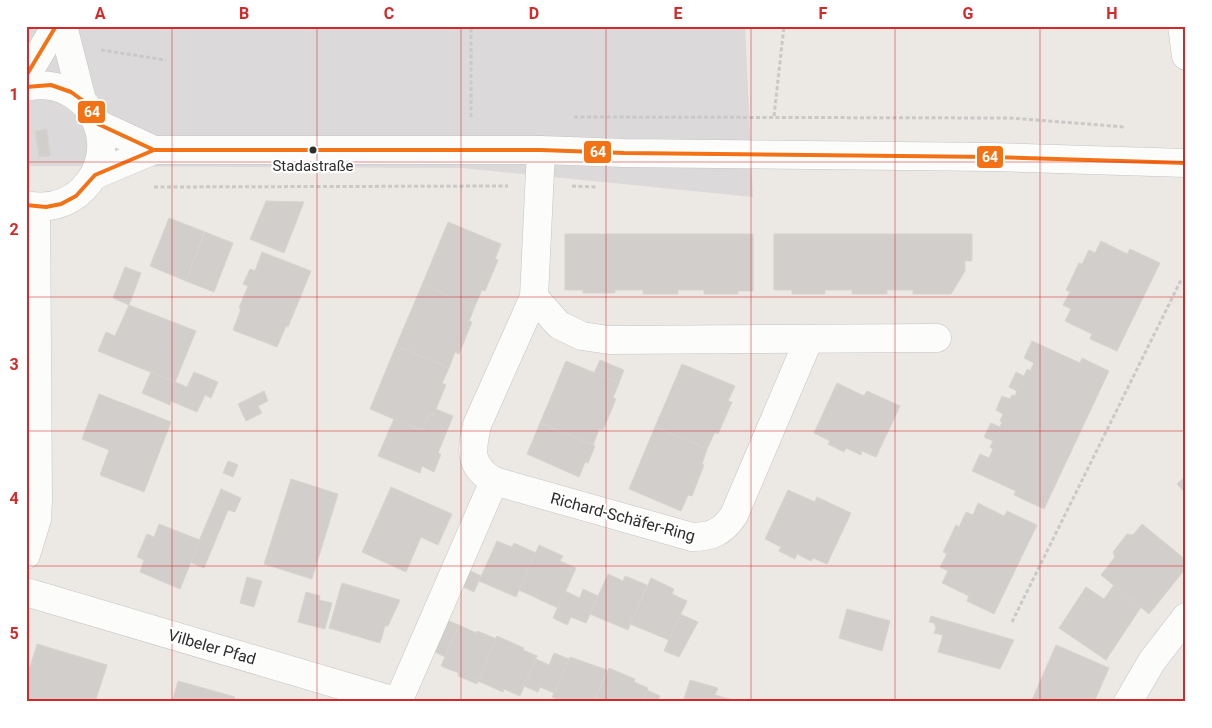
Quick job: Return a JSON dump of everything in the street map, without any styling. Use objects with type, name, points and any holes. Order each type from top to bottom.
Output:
[{"type":"street","points":[[26,76],[56,26]]},
{"type":"street","points":[[64,26],[82,100]]},
{"type":"street","points":[[1182,26],[1186,56]]},
{"type":"street","points":[[26,87],[51,85],[71,92],[82,100],[92,111],[98,124],[102,148],[100,164],[94,176],[76,196],[61,204],[46,207],[31,206],[38,500],[36,519],[26,555]]},
{"type":"street","points":[[98,124],[154,150]]},
{"type":"street","points":[[94,176],[154,150],[541,150],[624,153],[992,157],[1186,163]]},
{"type":"street","name":"Richard-Schäfer-Ring","points":[[541,150],[534,297],[477,425],[473,443],[474,458],[482,473],[494,481],[692,537],[705,537],[728,525],[734,515],[809,339]]},
{"type":"street","points":[[534,297],[559,325],[582,336],[609,340],[937,338]]},
{"type":"street","points":[[398,702],[494,481]]},
{"type":"street","name":"Vilbeler Pfad","points":[[26,592],[398,702]]},
{"type":"street","points":[[1128,702],[1152,661],[1186,617]]},
{"type":"path","points":[[472,26],[471,117],[480,117]]},
{"type":"path","points":[[774,116],[784,26]]},
{"type":"path","points":[[99,50],[166,60]]},
{"type":"path","points":[[566,117],[1010,118],[1128,127]]},
{"type":"path","points":[[147,187],[608,187]]},
{"type":"path","points":[[1012,622],[1181,280]]},
{"type":"shaded area","points":[[26,26],[745,26],[753,197],[462,168],[26,166]]},
{"type":"building","points":[[47,129],[50,156],[39,157],[35,131]]},
{"type":"building","points":[[266,201],[304,202],[284,253],[250,239]]},
{"type":"building","points":[[169,218],[205,232],[186,281],[150,266]]},
{"type":"building","points":[[448,222],[501,244],[495,259],[498,260],[485,291],[482,290],[475,306],[422,285]]},
{"type":"building","points":[[205,232],[233,243],[214,292],[186,281]]},
{"type":"building","points":[[565,234],[753,234],[753,291],[738,291],[738,294],[704,294],[704,290],[678,290],[678,294],[643,294],[643,290],[615,290],[615,293],[583,293],[583,290],[565,290]]},
{"type":"building","points":[[774,234],[972,234],[972,261],[965,261],[965,271],[951,294],[913,294],[913,290],[887,290],[887,294],[852,294],[852,290],[825,290],[825,294],[792,294],[792,290],[774,290]]},
{"type":"building","points":[[1101,241],[1127,254],[1130,249],[1160,263],[1117,351],[1090,339],[1092,334],[1065,321],[1071,309],[1063,305],[1070,292],[1066,290],[1079,263],[1082,264],[1089,250],[1095,253]]},
{"type":"building","points":[[262,252],[311,271],[288,327],[286,326],[277,347],[233,330],[248,286],[243,284],[250,269],[255,271]]},
{"type":"building","points":[[125,267],[141,273],[129,305],[113,298]]},
{"type":"building","points":[[422,285],[475,306],[469,321],[472,322],[459,354],[455,352],[449,368],[396,346]]},
{"type":"building","points":[[129,305],[196,331],[175,382],[98,351],[106,332],[115,336]]},
{"type":"building","points":[[1032,341],[1080,363],[1082,358],[1109,371],[1044,509],[1014,495],[1016,491],[972,471],[980,454],[989,458],[993,449],[990,447],[993,441],[984,437],[991,423],[1000,427],[1003,414],[996,410],[1002,396],[1010,399],[1012,395],[1015,396],[1017,391],[1009,387],[1016,372],[1024,376],[1027,369],[1030,371],[1034,363],[1024,358]]},
{"type":"building","points":[[396,346],[449,368],[442,383],[446,385],[433,416],[429,415],[422,431],[370,409]]},
{"type":"building","points":[[600,360],[624,370],[619,383],[594,373]]},
{"type":"building","points":[[566,361],[619,383],[613,398],[616,399],[603,430],[599,429],[593,445],[540,423]]},
{"type":"building","points":[[682,364],[735,386],[728,401],[732,402],[718,434],[715,432],[707,449],[655,427]]},
{"type":"building","points":[[151,372],[187,387],[194,372],[218,382],[211,398],[205,395],[197,412],[171,401],[170,405],[142,393]]},
{"type":"building","points":[[837,383],[864,396],[867,391],[900,406],[876,457],[862,451],[861,455],[846,448],[844,452],[828,444],[830,441],[814,433]]},
{"type":"building","points":[[264,391],[268,401],[258,406],[262,413],[246,421],[238,404]]},
{"type":"building","points":[[99,394],[171,422],[144,492],[100,475],[109,450],[82,439]]},
{"type":"building","points":[[436,409],[453,416],[438,453],[441,454],[434,472],[422,466],[420,473],[378,456],[394,419],[422,431],[429,415],[433,416]]},
{"type":"building","points":[[540,423],[595,446],[588,463],[585,462],[579,477],[527,454]]},
{"type":"building","points":[[655,427],[707,449],[702,464],[704,465],[692,496],[688,495],[681,511],[629,489]]},
{"type":"building","points":[[228,461],[238,465],[233,477],[223,473]]},
{"type":"building","points":[[1186,476],[1186,494],[1177,484]]},
{"type":"building","points":[[291,479],[338,494],[312,579],[264,564]]},
{"type":"building","points":[[391,487],[452,514],[438,545],[421,537],[406,572],[362,552]]},
{"type":"building","points":[[221,489],[241,498],[235,512],[228,510],[204,568],[190,562]]},
{"type":"building","points":[[788,490],[815,502],[817,497],[851,513],[827,564],[813,558],[811,561],[797,554],[795,559],[779,551],[781,547],[765,539]]},
{"type":"building","points":[[978,503],[1004,516],[1007,511],[1037,525],[994,614],[967,601],[969,596],[942,583],[948,571],[940,567],[947,554],[943,552],[956,525],[959,527],[966,512],[973,515]]},
{"type":"building","points":[[159,524],[200,540],[180,589],[140,572],[144,560],[137,557],[147,534],[154,537]]},
{"type":"building","points":[[1142,524],[1186,560],[1186,568],[1149,614],[1101,575],[1115,557],[1113,552],[1127,534],[1133,535]]},
{"type":"building","points":[[497,541],[512,547],[514,543],[536,553],[516,597],[479,581]]},
{"type":"building","points":[[539,545],[563,556],[560,561],[576,568],[558,608],[519,590]]},
{"type":"building","points":[[469,570],[481,576],[474,592],[461,586]]},
{"type":"building","points":[[608,574],[623,581],[625,576],[647,585],[628,630],[590,614]]},
{"type":"building","points":[[247,577],[262,581],[254,607],[240,603]]},
{"type":"building","points":[[651,578],[674,589],[672,594],[687,601],[669,640],[630,624]]},
{"type":"building","points":[[342,583],[400,600],[388,626],[385,626],[380,643],[329,628]]},
{"type":"building","points":[[1114,585],[1141,607],[1106,660],[1059,628],[1086,587],[1104,599]]},
{"type":"building","points":[[583,589],[598,596],[586,623],[571,617],[567,625],[553,618],[565,591],[580,598]]},
{"type":"building","points":[[306,592],[320,596],[319,600],[332,603],[325,629],[298,622]]},
{"type":"building","points":[[847,609],[890,621],[882,651],[839,638]]},
{"type":"building","points":[[680,614],[698,622],[679,657],[664,651]]},
{"type":"building","points":[[931,616],[1014,640],[1000,669],[938,652],[943,635],[934,633],[936,628],[934,623],[929,622]]},
{"type":"building","points":[[444,619],[459,625],[445,657],[431,650]]},
{"type":"building","points":[[459,625],[476,633],[477,631],[497,639],[477,684],[458,676],[459,673],[441,666]]},
{"type":"building","points":[[497,636],[537,656],[520,696],[504,689],[503,692],[478,681]]},
{"type":"building","points":[[37,644],[107,665],[95,702],[26,702],[26,666],[30,667]]},
{"type":"building","points":[[1056,645],[1109,668],[1094,702],[1036,702],[1032,700]]},
{"type":"building","points":[[554,653],[569,659],[554,693],[540,687],[538,692],[524,686],[536,659],[549,665]]},
{"type":"building","points":[[570,657],[607,670],[594,702],[562,702],[552,697]]},
{"type":"building","points":[[609,668],[635,679],[634,682],[648,688],[642,702],[594,702]]},
{"type":"building","points":[[690,680],[718,688],[715,695],[740,702],[683,702]]},
{"type":"building","points":[[178,681],[235,697],[234,702],[172,702]]},
{"type":"building","points":[[647,690],[660,696],[657,702],[642,702]]},
{"type":"transit line","name":"64","points":[[26,76],[56,26]]},
{"type":"transit line","name":"64","points":[[26,87],[51,85],[71,92],[82,100],[98,124],[154,150]]},
{"type":"transit line","name":"64","points":[[26,205],[46,207],[61,204],[76,196],[95,175],[154,150],[541,150],[624,153],[992,157],[1186,163]]},
{"type":"place","name":"Stadastraße","points":[[313,150]]}]
